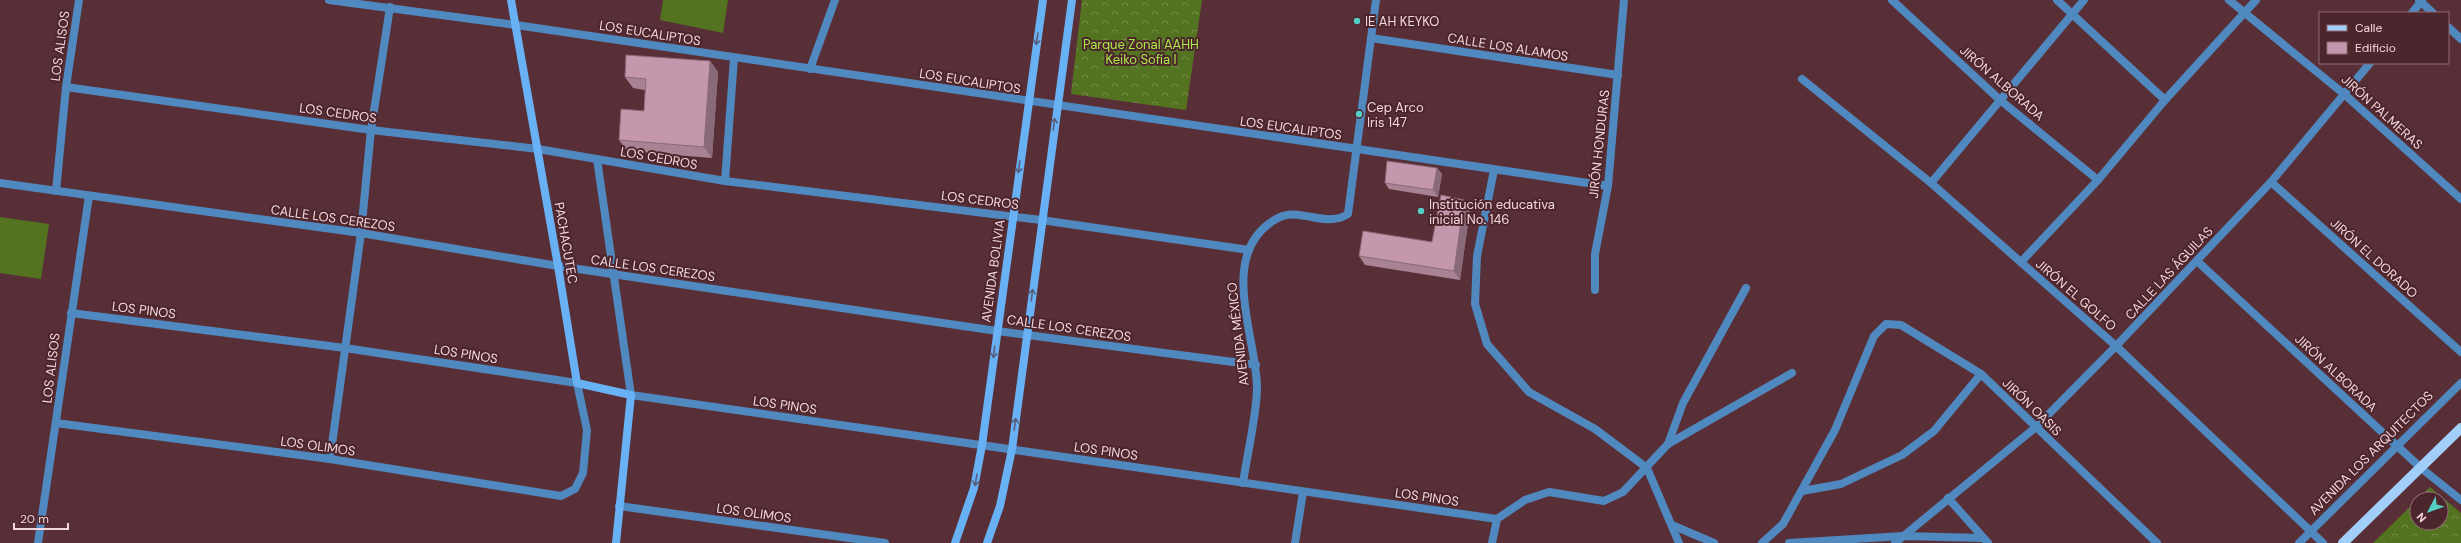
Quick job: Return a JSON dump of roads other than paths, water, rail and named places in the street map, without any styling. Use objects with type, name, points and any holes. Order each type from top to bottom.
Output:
[{"type":"main road","name":"PACHACUTEC","points":[[511,0],[538,149],[577,383]]},
{"type":"main road","name":"AVENIDA BOLIVIA","points":[[955,543],[974,488],[982,445],[1027,102],[1043,0]]},
{"type":"main road","points":[[987,543],[1000,506],[1012,449],[1056,106],[1072,0]]},
{"type":"main road","name":"LOS PINOS","points":[[577,383],[631,395]]},
{"type":"main road","points":[[616,543],[631,395]]},
{"type":"main road","points":[[2343,543],[2461,428]]},
{"type":"street","name":"LOS ALISOS","points":[[56,191],[66,87],[79,0]]},
{"type":"street","name":"LOS EUCALIPTOS","points":[[329,0],[516,25],[1027,102],[1608,186]]},
{"type":"street","points":[[810,69],[836,0]]},
{"type":"street","name":"AVENIDA MÉXICO","points":[[1243,483],[1257,389],[1256,365],[1243,293],[1242,278],[1249,250],[1255,238],[1279,217],[1293,215],[1328,220],[1341,219],[1348,214],[1376,0]]},
{"type":"street","name":"JIRÓN HONDURAS","points":[[1595,290],[1595,254],[1608,186],[1624,0]]},
{"type":"street","name":"JIRÓN ALBORADA","points":[[1892,0],[2000,100],[2098,180]]},
{"type":"street","points":[[2057,0],[2165,100]]},
{"type":"street","points":[[1931,183],[2084,0]]},
{"type":"street","name":"JIRÓN PALMERAS","points":[[2230,0],[2344,94],[2461,199]]},
{"type":"street","points":[[2021,262],[2098,180],[2165,100],[2246,13],[2256,0]]},
{"type":"street","points":[[2413,12],[2421,1],[2432,12]]},
{"type":"street","points":[[330,459],[361,233],[371,130],[390,7]]},
{"type":"street","points":[[2449,28],[2461,39]]},
{"type":"street","name":"CALLE LOS ALAMOS","points":[[1371,38],[1618,75]]},
{"type":"street","points":[[724,181],[734,58]]},
{"type":"street","name":"CALLE LAS ÁGUILAS","points":[[1895,543],[2036,427],[2116,346],[2271,182],[2369,64]]},
{"type":"street","name":"JIRÓN EL GOLFO","points":[[1802,79],[1931,183],[2116,346],[2323,543]]},
{"type":"street","name":"LOS CEDROS","points":[[66,87],[371,130],[538,149],[724,181],[1012,216],[1249,250]]},
{"type":"street","points":[[597,159],[631,395]]},
{"type":"street","points":[[1494,170],[1477,256],[1475,304],[1487,344],[1529,392],[1595,429],[1647,468],[1679,543]]},
{"type":"street","name":"JIRÓN EL DORADO","points":[[2271,182],[2461,352]]},
{"type":"street","name":"CALLE LOS CEREZOS","points":[[0,183],[361,233],[558,266],[997,331],[1256,365]]},
{"type":"street","name":"LOS ALISOS","points":[[38,543],[89,196]]},
{"type":"street","name":"JIRÓN ALBORADA","points":[[2197,261],[2421,468],[2461,500]]},
{"type":"street","points":[[1668,444],[1683,403],[1746,288]]},
{"type":"street","name":"LOS PINOS","points":[[71,313],[345,348],[577,383]]},
{"type":"street","name":"JIRÓN OASIS","points":[[1802,491],[1835,430],[1874,336],[1886,324],[1901,326],[1981,374],[2156,543]]},
{"type":"street","points":[[1492,543],[1497,519],[1525,500],[1549,492],[1604,501],[1623,492],[1668,444],[1792,373]]},
{"type":"street","points":[[1762,543],[1782,524],[1802,491],[1841,484],[1902,455],[1934,431],[1981,374]]},
{"type":"street","name":"PACHACUTEC","points":[[575,489],[583,473],[587,430],[577,383]]},
{"type":"street","name":"AVENIDA LOS ARQUITECTOS","points":[[2299,543],[2396,445],[2461,383]]},
{"type":"street","name":"LOS PINOS","points":[[631,395],[1497,519]]},
{"type":"street","name":"LOS OLIMOS","points":[[56,423],[330,459],[561,496],[575,489]]},
{"type":"street","points":[[1295,543],[1303,492]]},
{"type":"street","points":[[1948,498],[1985,541]]},
{"type":"street","name":"LOS OLIMOS","points":[[619,506],[885,543]]},
{"type":"street","points":[[1672,526],[1714,543]]},
{"type":"street","points":[[1789,543],[1903,536],[1985,541]]},
{"type":"place","name":"IE AH KEYKO","points":[[1357,21]]},
{"type":"place","name":"Cep Arco Iris 147","points":[[1359,114]]},
{"type":"place","name":"Institución educativa inicial No. 146","points":[[1421,211]]},
{"type":"park label","name":"Parque Zonal AAHH Keiko Sofía I","points":[[1141,52]]}]
